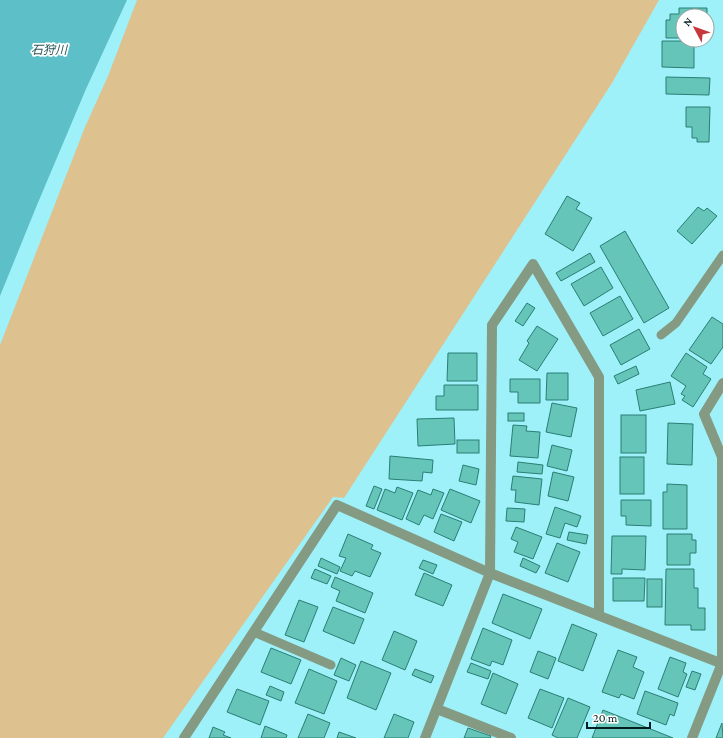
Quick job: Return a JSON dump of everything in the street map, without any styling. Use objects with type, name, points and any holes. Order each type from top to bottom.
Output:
[{"type":"street","points":[[425,738],[490,573],[492,325],[533,264],[599,377],[599,614]]},
{"type":"street","points":[[692,738],[722,664],[723,457],[704,414],[723,383]]},
{"type":"street","points":[[184,738],[337,505],[490,573],[599,614],[722,664]]},
{"type":"street","points":[[437,709],[511,738]]},
{"type":"lane","points":[[662,335],[676,323],[723,255]]},
{"type":"lane","points":[[254,632],[331,665]]},
{"type":"shaded area","points":[[137,0],[659,0],[612,83],[344,498],[333,497],[163,738],[0,738],[0,345],[85,127],[108,76]]},
{"type":"water","name":"石狩川","points":[[0,0],[127,0],[86,89],[0,296]]},
{"type":"building","points":[[670,14],[675,14],[675,38],[666,38],[666,20],[670,20]]},
{"type":"building","points":[[662,41],[675,41],[675,48],[694,48],[694,68],[662,67]]},
{"type":"building","points":[[666,77],[710,78],[709,95],[666,94]]},
{"type":"building","points":[[686,107],[710,107],[709,142],[697,142],[697,138],[692,138],[692,127],[686,127]]},
{"type":"building","points":[[567,196],[580,203],[576,209],[592,218],[573,251],[545,234]]},
{"type":"building","points":[[698,207],[704,211],[707,208],[717,216],[692,244],[677,231]]},
{"type":"building","points":[[625,231],[669,308],[644,323],[600,246]]},
{"type":"building","points":[[590,253],[595,262],[561,281],[556,273]]},
{"type":"building","points":[[601,267],[613,288],[584,306],[571,284]]},
{"type":"building","points":[[620,296],[633,319],[603,336],[590,313]]},
{"type":"building","points":[[527,303],[535,308],[523,326],[515,321]]},
{"type":"building","points":[[712,317],[723,324],[723,347],[711,364],[689,350]]},
{"type":"building","points":[[537,326],[558,339],[537,371],[519,360],[529,343],[527,341]]},
{"type":"building","points":[[639,329],[650,349],[621,365],[610,345]]},
{"type":"building","points":[[448,353],[477,353],[477,381],[447,381]]},
{"type":"building","points":[[686,353],[707,367],[703,374],[711,379],[693,407],[682,400],[685,396],[681,394],[686,386],[671,376]]},
{"type":"building","points":[[636,366],[639,374],[618,384],[614,376]]},
{"type":"building","points":[[547,373],[568,373],[568,400],[546,400]]},
{"type":"building","points":[[510,379],[540,379],[540,403],[518,403],[518,392],[510,392]]},
{"type":"building","points":[[670,382],[675,404],[640,411],[636,390]]},
{"type":"building","points":[[444,385],[478,385],[478,410],[436,410],[436,396],[444,396]]},
{"type":"building","points":[[552,403],[577,408],[571,437],[546,432]]},
{"type":"building","points":[[508,413],[524,413],[524,421],[508,421]]},
{"type":"building","points":[[621,415],[646,415],[646,453],[621,453]]},
{"type":"building","points":[[454,418],[455,444],[418,446],[417,419]]},
{"type":"building","points":[[668,423],[693,424],[692,465],[667,464]]},
{"type":"building","points":[[513,425],[527,426],[526,431],[540,432],[538,458],[510,456]]},
{"type":"building","points":[[457,440],[479,440],[479,453],[457,453]]},
{"type":"building","points":[[552,445],[572,450],[567,471],[547,466]]},
{"type":"building","points":[[390,456],[433,460],[432,473],[423,472],[422,481],[389,479]]},
{"type":"building","points":[[620,457],[644,457],[644,494],[620,494]]},
{"type":"building","points":[[518,462],[543,465],[542,474],[517,472]]},
{"type":"building","points":[[463,465],[479,469],[476,485],[459,481]]},
{"type":"building","points":[[553,472],[574,477],[568,501],[548,496]]},
{"type":"building","points":[[513,476],[542,479],[539,505],[515,502],[516,490],[511,490]]},
{"type":"building","points":[[667,484],[687,485],[687,529],[663,529],[663,492],[667,492]]},
{"type":"building","points":[[374,486],[382,489],[374,509],[366,506]]},
{"type":"building","points":[[397,487],[413,493],[402,520],[377,510],[385,489],[395,493]]},
{"type":"building","points":[[433,489],[444,493],[433,519],[424,515],[419,525],[406,519],[418,490],[431,495]]},
{"type":"building","points":[[450,489],[480,501],[471,523],[441,510]]},
{"type":"building","points":[[621,500],[651,500],[651,526],[626,525],[626,516],[621,516]]},
{"type":"building","points":[[555,507],[581,516],[577,527],[565,523],[560,538],[546,534]]},
{"type":"building","points":[[507,508],[525,509],[524,522],[506,521]]},
{"type":"building","points":[[441,514],[462,522],[454,541],[434,532]]},
{"type":"building","points":[[516,527],[542,537],[533,559],[514,552],[518,542],[511,539]]},
{"type":"building","points":[[569,532],[588,535],[586,544],[567,540]]},
{"type":"building","points":[[348,534],[373,545],[371,549],[381,553],[370,577],[355,571],[352,576],[340,571],[346,558],[339,556]]},
{"type":"building","points":[[667,534],[692,534],[692,540],[696,540],[696,553],[690,553],[690,565],[667,565]]},
{"type":"building","points":[[612,536],[646,536],[645,570],[622,569],[622,574],[611,574]]},
{"type":"building","points":[[557,543],[580,552],[568,582],[545,573]]},
{"type":"building","points":[[321,558],[340,567],[337,574],[318,566]]},
{"type":"building","points":[[523,558],[540,566],[536,573],[520,566]]},
{"type":"building","points":[[423,560],[437,565],[433,574],[419,568]]},
{"type":"building","points":[[315,569],[331,576],[327,584],[311,578]]},
{"type":"building","points":[[666,569],[694,569],[694,588],[698,588],[698,608],[705,608],[705,630],[691,630],[691,625],[665,625]]},
{"type":"building","points":[[424,573],[452,585],[443,606],[415,595]]},
{"type":"building","points":[[335,577],[373,593],[365,613],[336,601],[340,591],[331,587]]},
{"type":"building","points":[[613,578],[645,578],[644,601],[613,601]]},
{"type":"building","points":[[647,579],[662,579],[662,607],[647,607]]},
{"type":"building","points":[[503,594],[542,609],[530,639],[492,623]]},
{"type":"building","points":[[299,600],[318,607],[304,642],[285,635]]},
{"type":"building","points":[[333,607],[364,619],[354,644],[323,631]]},
{"type":"building","points":[[572,624],[597,634],[583,671],[558,661]]},
{"type":"building","points":[[483,628],[512,640],[503,665],[492,661],[490,666],[471,659]]},
{"type":"building","points":[[394,631],[417,641],[405,670],[382,660]]},
{"type":"building","points":[[271,648],[301,660],[291,684],[261,672]]},
{"type":"building","points":[[618,650],[637,657],[633,667],[644,672],[634,699],[621,694],[619,698],[602,692]]},
{"type":"building","points":[[538,651],[556,658],[548,679],[530,672]]},
{"type":"building","points":[[670,657],[686,663],[683,672],[687,674],[678,697],[658,689]]},
{"type":"building","points":[[341,658],[356,665],[349,681],[334,675]]},
{"type":"building","points":[[361,661],[391,673],[376,710],[347,698]]},
{"type":"building","points":[[471,663],[491,671],[488,679],[467,672]]},
{"type":"building","points":[[309,669],[337,681],[324,714],[295,703]]},
{"type":"building","points":[[415,669],[434,676],[431,683],[412,675]]},
{"type":"building","points":[[692,671],[701,674],[695,690],[686,687]]},
{"type":"building","points":[[493,673],[518,684],[506,714],[481,704]]},
{"type":"building","points":[[270,686],[284,692],[281,701],[266,695]]},
{"type":"building","points":[[237,689],[269,701],[260,725],[227,712]]},
{"type":"building","points":[[540,689],[564,698],[552,728],[528,718]]},
{"type":"building","points":[[645,691],[678,703],[674,716],[670,714],[666,725],[637,714]]},
{"type":"building","points":[[568,698],[590,707],[577,738],[558,738],[552,735]]},
{"type":"building","points":[[603,710],[673,738],[592,738]]},
{"type":"building","points":[[308,714],[330,723],[324,738],[298,738]]},
{"type":"building","points":[[394,714],[414,722],[408,738],[384,738]]},
{"type":"building","points":[[722,723],[723,738],[716,738]]},
{"type":"building","points":[[265,726],[287,735],[286,738],[261,738]]},
{"type":"building","points":[[213,727],[225,732],[223,735],[231,738],[209,738]]},
{"type":"building","points":[[468,728],[491,736],[490,738],[464,738]]},
{"type":"building","points":[[339,732],[356,738],[337,738]]}]
